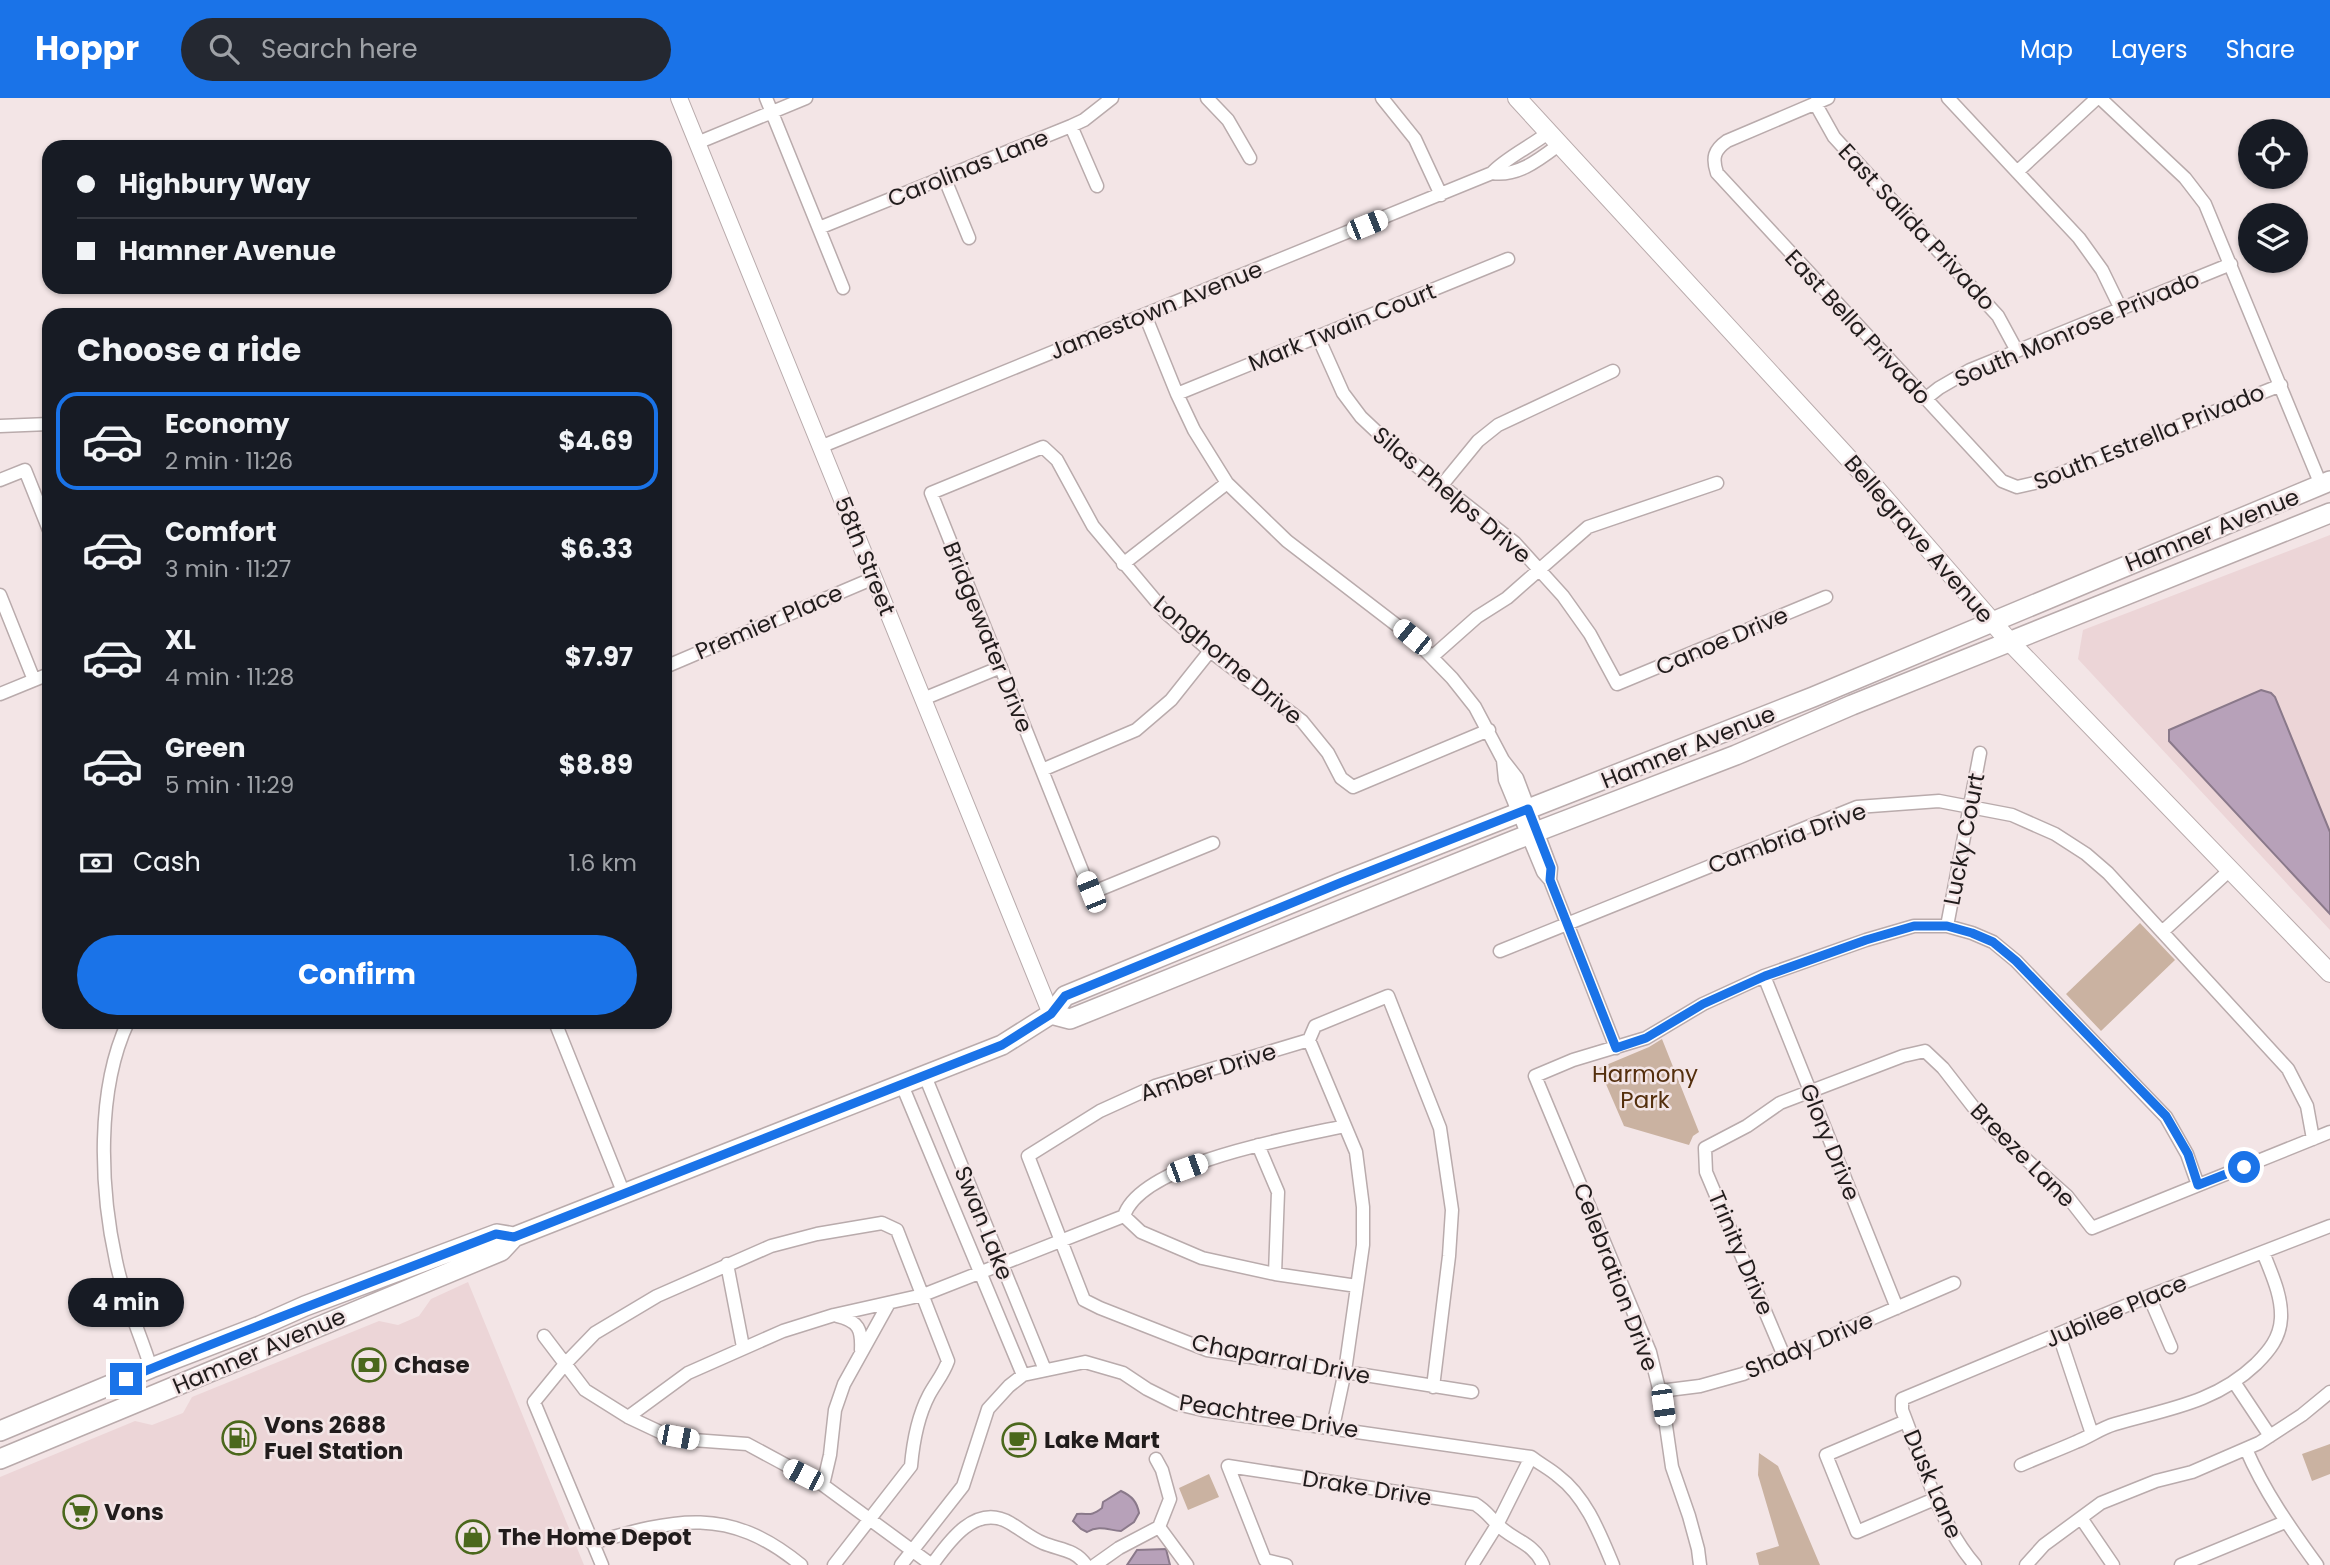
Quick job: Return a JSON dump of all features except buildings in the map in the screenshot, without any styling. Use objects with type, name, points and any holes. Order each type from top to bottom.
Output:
[{"type":"main road","name":"Bellegrave Avenue","points":[[1517,98],[1873,485],[2009,641],[2330,973]]},
{"type":"main road","name":"Hamner Avenue","points":[[0,1459],[500,1251],[514,1237],[1002,1045],[1051,1014],[1065,996],[1340,883],[1813,697],[2325,483]]},
{"type":"main road","name":"Hamner Avenue","points":[[1051,1014],[1070,1019],[1533,833],[1736,755],[1832,713],[2330,513]]},
{"type":"main road","name":"Hamner Avenue","points":[[0,1431],[151,1368],[249,1331],[304,1306],[496,1234],[514,1237]]},
{"type":"main road","points":[[397,1293],[406,1279],[467,1255],[480,1241]]},
{"type":"street","name":"58th Street","points":[[679,98],[1051,1014]]},
{"type":"street","points":[[766,98],[843,288]]},
{"type":"street","points":[[697,143],[806,98]]},
{"type":"street","name":"Carolinas Lane","points":[[819,228],[1071,127],[1112,98]]},
{"type":"street","points":[[1207,98],[1228,120],[1250,158]]},
{"type":"street","points":[[1382,98],[1415,139],[1441,195]]},
{"type":"street","points":[[1815,103],[1828,98]]},
{"type":"street","points":[[1948,98],[2091,254],[2121,309]]},
{"type":"street","points":[[2017,173],[2099,98],[2192,185],[2211,215],[2309,455],[2325,483]]},
{"type":"street","name":"East Bella Privado","points":[[1815,103],[1733,137],[1721,145],[1714,156],[1715,167],[1721,178],[1997,477],[2017,487]]},
{"type":"street","name":"East Salida Privado","points":[[1815,103],[1834,137],[1998,316],[2017,351]]},
{"type":"street","points":[[1071,127],[1097,186]]},
{"type":"street","name":"Jamestown Avenue","points":[[820,447],[1441,195],[1492,173],[1500,164],[1525,150],[1555,138]]},
{"type":"street","points":[[944,177],[970,238]]},
{"type":"street","name":"Mark Twain Court","points":[[1177,394],[1508,260]]},
{"type":"street","name":"South Monrose Privado","points":[[1925,399],[1954,378],[2231,264]]},
{"type":"street","points":[[1145,315],[1177,394],[1210,459],[1227,483],[1287,541],[1433,656],[1467,697],[1489,730],[1503,760],[1517,778],[1543,872],[1550,880],[1568,923],[1616,1048],[1646,1038],[1703,1004],[1765,976],[1914,926],[1947,926],[1993,942],[2016,961],[2166,1116],[2188,1154],[2198,1185],[2330,1132]]},
{"type":"street","name":"Silas Phelps Drive","points":[[1318,337],[1343,393],[1361,417],[1395,449],[1516,543],[1563,596],[1590,634],[1617,684]]},
{"type":"street","points":[[1442,485],[1478,441],[1497,425],[1613,371]]},
{"type":"street","name":"South Estrella Privado","points":[[2017,487],[2039,482],[2281,386]]},
{"type":"street","points":[[0,426],[42,424]]},
{"type":"street","name":"Longhorne Drive","points":[[1043,447],[1057,460],[1093,526],[1166,613],[1210,651],[1302,721],[1328,753],[1341,778],[1353,787],[1489,730]]},
{"type":"street","name":"Bridgewater Drive","points":[[1043,447],[931,493],[1091,892],[1213,843]]},
{"type":"street","points":[[0,480],[25,470],[42,512]]},
{"type":"street","points":[[1123,564],[1227,483]]},
{"type":"street","points":[[1433,656],[1477,617],[1514,592],[1588,527],[1717,483]]},
{"type":"street","name":"Premier Place","points":[[672,664],[874,578]]},
{"type":"street","points":[[0,595],[34,680]]},
{"type":"street","name":"Canoe Drive","points":[[1617,684],[1826,597]]},
{"type":"street","points":[[1042,770],[1136,730],[1171,700],[1210,651]]},
{"type":"street","points":[[923,699],[1000,667]]},
{"type":"street","points":[[0,694],[42,677]]},
{"type":"street","name":"Lucky Court","points":[[1947,926],[1980,753]]},
{"type":"street","name":"Cambria Drive","points":[[1500,951],[1857,807],[1939,801],[2012,815],[2055,834],[2086,854],[2108,873],[2288,1069],[2307,1106],[2313,1139]]},
{"type":"street","points":[[2162,932],[2231,869]]},
{"type":"street","name":"Glory Drive","points":[[1765,976],[1897,1308]]},
{"type":"street","name":"Amber Drive","points":[[1028,1156],[1100,1111],[1155,1086],[1309,1040],[1315,1026],[1388,996],[1440,1128],[1452,1210],[1433,1387]]},
{"type":"street","points":[[125,1029],[106,1102],[103,1167],[116,1262],[151,1368]]},
{"type":"street","points":[[558,1029],[624,1194]]},
{"type":"street","points":[[1309,1040],[1356,1152],[1363,1207],[1363,1245],[1345,1371],[1333,1427]]},
{"type":"street","name":"Celebration Drive","points":[[1616,1048],[1573,1060],[1535,1076],[1650,1352],[1660,1391],[1672,1467],[1692,1527],[1700,1565]]},
{"type":"street","name":"Breeze Lane","points":[[1809,1091],[1903,1056],[1925,1051],[1943,1068],[1978,1113],[2067,1196],[2092,1228],[2198,1185]]},
{"type":"street","name":"Swan Lake","points":[[925,1076],[1045,1370]]},
{"type":"street","name":"Swan Lake","points":[[902,1085],[1023,1376]]},
{"type":"street","name":"Trinity Drive","points":[[1784,1356],[1706,1172],[1706,1148],[1747,1126],[1780,1103],[1809,1091]]},
{"type":"street","points":[[1124,1216],[1128,1203],[1164,1177],[1258,1145],[1345,1125]]},
{"type":"street","points":[[1258,1145],[1278,1192],[1275,1274]]},
{"type":"street","name":"Chaparral Drive","points":[[1028,1156],[1084,1300],[1208,1350],[1472,1392]]},
{"type":"street","points":[[1124,1216],[1141,1232],[1202,1258],[1275,1274],[1357,1286]]},
{"type":"street","points":[[628,1417],[688,1373],[743,1347],[834,1315],[923,1295],[1124,1216]]},
{"type":"street","points":[[602,1565],[534,1402],[565,1364],[596,1333],[657,1296],[727,1264],[771,1246],[817,1234],[882,1223],[897,1230],[948,1361],[942,1377],[929,1395],[919,1421],[911,1466],[834,1565]]},
{"type":"street","name":"Jubilee Place","points":[[1902,1399],[2149,1296],[2330,1226]]},
{"type":"street","points":[[2021,1465],[2111,1425],[2172,1410],[2222,1391],[2269,1352],[2278,1334],[2280,1303],[2263,1252]]},
{"type":"street","points":[[727,1264],[743,1347]]},
{"type":"street","name":"Shady Drive","points":[[1660,1391],[1700,1386],[1743,1374],[1954,1283]]},
{"type":"street","points":[[2149,1296],[2171,1347]]},
{"type":"street","points":[[822,1485],[830,1455],[835,1410],[844,1384],[889,1303]]},
{"type":"street","points":[[834,1315],[854,1323],[862,1335],[860,1353]]},
{"type":"street","points":[[2059,1335],[2092,1434]]},
{"type":"street","points":[[544,1336],[584,1390],[628,1417],[662,1433],[693,1440],[747,1444],[822,1485],[932,1565],[965,1525],[997,1518],[1037,1540],[1080,1556],[1086,1565]]},
{"type":"street","name":"Peachtree Drive","points":[[901,1565],[963,1486],[988,1409],[1009,1386],[1023,1376],[1085,1362],[1123,1373],[1177,1404],[1203,1410],[1531,1457],[1560,1477],[1580,1500],[1600,1534],[1613,1565]]},
{"type":"street","points":[[2234,1382],[2270,1436]]},
{"type":"street","points":[[2026,1565],[2044,1545],[2101,1503],[2156,1481],[2192,1472],[2246,1449],[2302,1415],[2330,1392]]},
{"type":"street","name":"Dusk Lane","points":[[1902,1399],[1906,1421],[1953,1537],[1975,1565]]},
{"type":"street","points":[[1906,1421],[1826,1455],[1857,1532],[1937,1498]]},
{"type":"street","points":[[2246,1449],[2256,1472],[2286,1522],[2318,1565]]},
{"type":"street","points":[[1472,1565],[1497,1524],[1531,1457]]},
{"type":"street","points":[[1095,1565],[1119,1548],[1159,1527],[1170,1499],[1163,1471],[1156,1459]]},
{"type":"street","name":"Drake Drive","points":[[1286,1565],[1265,1560],[1228,1466],[1475,1504],[1488,1512],[1497,1524],[1529,1545],[1543,1565]]},
{"type":"street","points":[[2081,1518],[2113,1565]]},
{"type":"street","points":[[592,1543],[651,1526],[683,1521],[712,1524],[739,1528],[767,1541],[801,1565]]},
{"type":"street","points":[[2181,1565],[2286,1522]]},
{"type":"street","points":[[1159,1527],[1187,1565]]},
{"type":"shaded area","points":[[2330,535],[2330,930],[2078,659],[2083,630]]},
{"type":"shaded area","points":[[2261,690],[2275,697],[2330,832],[2330,914],[2169,741],[2169,730]]},
{"type":"shaded area","points":[[468,1282],[584,1565],[0,1565],[0,1477],[135,1421],[152,1425],[183,1413],[192,1397],[379,1321],[398,1325],[419,1316],[431,1299]]},
{"type":"shaded area","points":[[1121,1491],[1133,1500],[1139,1513],[1134,1522],[1121,1531],[1100,1528],[1087,1532],[1073,1521],[1077,1514],[1098,1511],[1103,1502]]},
{"type":"shaded area","points":[[1166,1549],[1170,1565],[1127,1565],[1137,1550]]},
{"type":"green space","points":[[2140,923],[2175,960],[2101,1031],[2066,994]]},
{"type":"green space","name":"Harmony Park","points":[[1662,1039],[1699,1132],[1693,1136],[1689,1145],[1624,1126],[1599,1068]]},
{"type":"green space","points":[[2330,1444],[2330,1474],[2312,1481],[2302,1454]]},
{"type":"green space","points":[[1759,1453],[1778,1466],[1820,1565],[1759,1565],[1756,1553],[1779,1546],[1758,1475]]},
{"type":"green space","points":[[1209,1474],[1219,1497],[1188,1510],[1179,1488]]},
{"type":"place","name":"Chase","points":[[369,1365]]},
{"type":"place","name":"Vons 2688 Fuel Station","points":[[239,1438]]},
{"type":"place","name":"Lake Mart","points":[[1019,1440]]},
{"type":"place","name":"Vons","points":[[80,1512]]},
{"type":"place","name":"The Home Depot","points":[[473,1537]]},
{"type":"route","points":[[126,1379],[304,1306],[496,1234],[514,1237],[1002,1045],[1051,1014],[1065,996],[1528,809],[1551,868],[1550,880],[1616,1048],[1646,1038],[1703,1004],[1765,976],[1914,926],[1947,926],[1993,942],[2016,961],[2166,1116],[2188,1154],[2198,1185],[2244,1167]]}]
